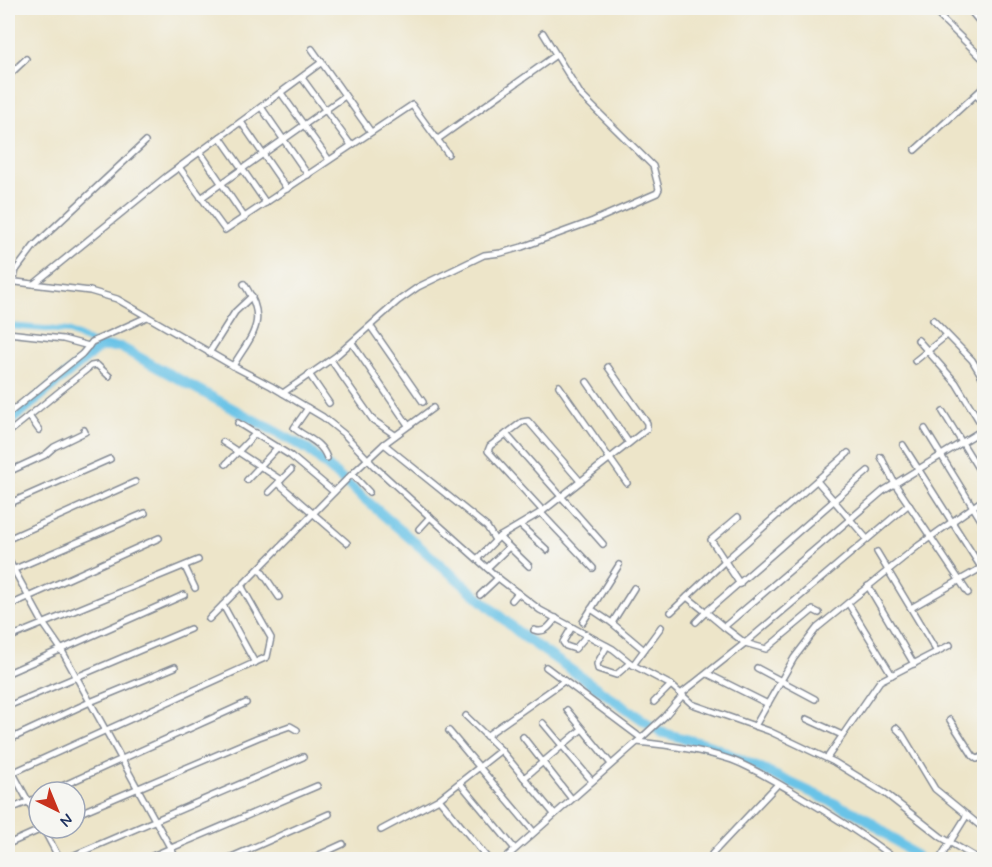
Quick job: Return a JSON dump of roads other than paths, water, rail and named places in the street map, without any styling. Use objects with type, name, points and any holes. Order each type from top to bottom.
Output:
[{"type":"street","points":[[931,8],[984,60]]},
{"type":"street","points":[[968,8],[984,27]]},
{"type":"street","points":[[283,393],[331,360],[410,292],[484,255],[522,247],[602,218],[657,193],[659,189],[653,166],[581,95],[543,33]]},
{"type":"street","points":[[312,49],[371,132]]},
{"type":"street","points":[[438,139],[556,55]]},
{"type":"street","points":[[8,76],[26,59]]},
{"type":"street","points":[[34,284],[179,167],[322,62]]},
{"type":"street","points":[[302,78],[351,146]]},
{"type":"street","points":[[915,150],[984,87]]},
{"type":"street","points":[[281,93],[329,160]]},
{"type":"street","points":[[976,95],[984,104]]},
{"type":"street","points":[[201,198],[345,96]]},
{"type":"street","points":[[179,167],[225,230],[412,105],[448,154]]},
{"type":"street","points":[[261,107],[308,175]]},
{"type":"street","points":[[241,122],[287,189]]},
{"type":"street","points":[[220,137],[266,203]]},
{"type":"street","points":[[8,302],[10,282],[16,270],[44,235],[145,142]]},
{"type":"street","points":[[200,152],[245,218]]},
{"type":"street","points":[[10,282],[90,291],[117,299],[283,393],[344,434],[430,518],[498,578],[540,610],[607,646],[631,664],[671,685],[692,704],[755,726],[826,758],[886,794],[948,842],[980,860]]},
{"type":"street","points":[[233,366],[256,328],[257,309],[244,284]]},
{"type":"street","points":[[209,353],[235,312],[252,296]]},
{"type":"street","points":[[8,414],[82,354],[91,344],[147,317]]},
{"type":"street","points":[[933,320],[972,360],[984,380]]},
{"type":"street","points":[[371,327],[423,402]]},
{"type":"street","points":[[8,333],[91,344]]},
{"type":"street","points":[[915,361],[947,335]]},
{"type":"street","points":[[724,627],[883,491],[984,429],[956,383],[918,340]]},
{"type":"street","points":[[351,343],[408,425]]},
{"type":"street","points":[[331,360],[373,420],[395,435]]},
{"type":"street","points":[[8,433],[91,366],[97,365],[110,376]]},
{"type":"street","points":[[477,558],[497,539],[542,512],[647,429],[647,423],[608,368]]},
{"type":"street","points":[[309,374],[329,403]]},
{"type":"street","points":[[587,382],[628,443]]},
{"type":"street","points":[[559,386],[627,483]]},
{"type":"street","points":[[308,408],[294,428],[318,442],[327,458]]},
{"type":"street","points":[[209,619],[349,476],[395,435],[433,408]]},
{"type":"street","points":[[943,412],[984,478]]},
{"type":"street","points":[[29,416],[39,430]]},
{"type":"street","points":[[580,482],[528,422],[522,422],[488,447],[488,451],[593,568]]},
{"type":"street","points":[[238,423],[278,447],[335,491]]},
{"type":"street","points":[[925,429],[984,525]]},
{"type":"street","points":[[8,472],[80,436],[85,432],[84,430]]},
{"type":"street","points":[[226,464],[256,433]]},
{"type":"street","points":[[506,434],[603,544]]},
{"type":"street","points":[[223,442],[280,482],[312,514],[347,543]]},
{"type":"street","points":[[384,444],[487,527],[497,539],[529,566]]},
{"type":"street","points":[[903,445],[952,523],[984,568],[911,608]]},
{"type":"street","points":[[247,480],[278,447]]},
{"type":"street","points":[[671,612],[725,561],[848,453]]},
{"type":"street","points":[[882,457],[895,484],[968,593]]},
{"type":"street","points":[[8,504],[110,459]]},
{"type":"street","points":[[269,492],[291,470]]},
{"type":"street","points":[[696,622],[868,471]]},
{"type":"street","points":[[349,476],[369,492]]},
{"type":"street","points":[[816,481],[867,539]]},
{"type":"street","points":[[8,539],[135,482]]},
{"type":"street","points":[[755,726],[809,636],[888,570],[984,499]]},
{"type":"street","points":[[503,860],[664,717],[682,694],[909,504]]},
{"type":"street","points":[[10,571],[145,513]]},
{"type":"street","points":[[738,517],[711,540],[740,584]]},
{"type":"street","points":[[419,529],[430,518]]},
{"type":"street","points":[[520,525],[547,550]]},
{"type":"street","points":[[8,606],[159,538]]},
{"type":"street","points":[[488,568],[509,547]]},
{"type":"street","points":[[877,552],[938,652]]},
{"type":"street","points":[[8,560],[10,571],[29,596],[61,650],[177,860]]},
{"type":"street","points":[[8,638],[198,560]]},
{"type":"street","points":[[583,622],[619,565]]},
{"type":"street","points":[[185,567],[195,588]]},
{"type":"street","points":[[260,569],[279,597]]},
{"type":"street","points":[[480,595],[498,578]]},
{"type":"street","points":[[868,586],[914,664]]},
{"type":"street","points":[[27,799],[9,769],[106,731],[269,656],[271,638],[242,587]]},
{"type":"street","points":[[612,623],[634,588]]},
{"type":"street","points":[[513,600],[518,593]]},
{"type":"street","points":[[8,673],[184,595]]},
{"type":"street","points":[[687,597],[745,643],[766,649],[813,610],[819,613]]},
{"type":"street","points":[[848,603],[892,675]]},
{"type":"street","points":[[224,605],[255,663]]},
{"type":"street","points":[[591,609],[644,650]]},
{"type":"street","points":[[534,630],[538,632],[546,630],[556,618]]},
{"type":"street","points":[[572,627],[563,645],[575,649],[586,635]]},
{"type":"street","points":[[607,646],[597,664],[598,669],[616,675],[631,664],[661,627]]},
{"type":"street","points":[[8,705],[190,629]]},
{"type":"street","points":[[826,758],[880,681],[950,645]]},
{"type":"street","points":[[8,740],[90,702],[175,667]]},
{"type":"street","points":[[546,667],[639,740],[688,749],[732,761],[778,784],[860,832],[897,860]]},
{"type":"street","points":[[757,668],[815,699]]},
{"type":"street","points":[[708,674],[768,704]]},
{"type":"street","points":[[486,736],[564,681]]},
{"type":"street","points":[[654,702],[671,685]]},
{"type":"street","points":[[75,780],[246,703]]},
{"type":"street","points":[[567,711],[611,764]]},
{"type":"street","points":[[466,716],[501,750],[554,814]]},
{"type":"street","points":[[807,719],[842,735]]},
{"type":"street","points":[[950,720],[974,756],[977,759],[984,755]]},
{"type":"street","points":[[543,723],[591,781]]},
{"type":"street","points":[[87,810],[266,734],[290,726],[297,730]]},
{"type":"street","points":[[896,728],[902,734],[932,784],[984,829]]},
{"type":"street","points":[[524,778],[582,729]]},
{"type":"street","points":[[449,731],[534,832]]},
{"type":"street","points":[[523,736],[571,798]]},
{"type":"street","points":[[381,830],[439,799],[501,750]]},
{"type":"street","points":[[50,840],[62,860],[303,757]]},
{"type":"street","points":[[460,783],[515,849]]},
{"type":"street","points":[[712,860],[712,854],[778,784]]},
{"type":"street","points":[[143,860],[317,786]]},
{"type":"street","points":[[439,799],[489,860]]},
{"type":"street","points":[[8,810],[27,801]]},
{"type":"street","points":[[225,860],[328,814]]},
{"type":"street","points":[[939,860],[948,842],[967,815]]},
{"type":"street","points":[[8,844],[27,835]]},
{"type":"street","points":[[308,860],[343,844]]},
{"type":"street","points":[[884,860],[889,853]]},
{"type":"waterway","points":[[8,326],[68,331],[100,347]]},
{"type":"waterway","points":[[8,423],[100,347],[120,347],[307,449],[524,637],[660,732],[712,746],[864,817],[921,860]]}]
